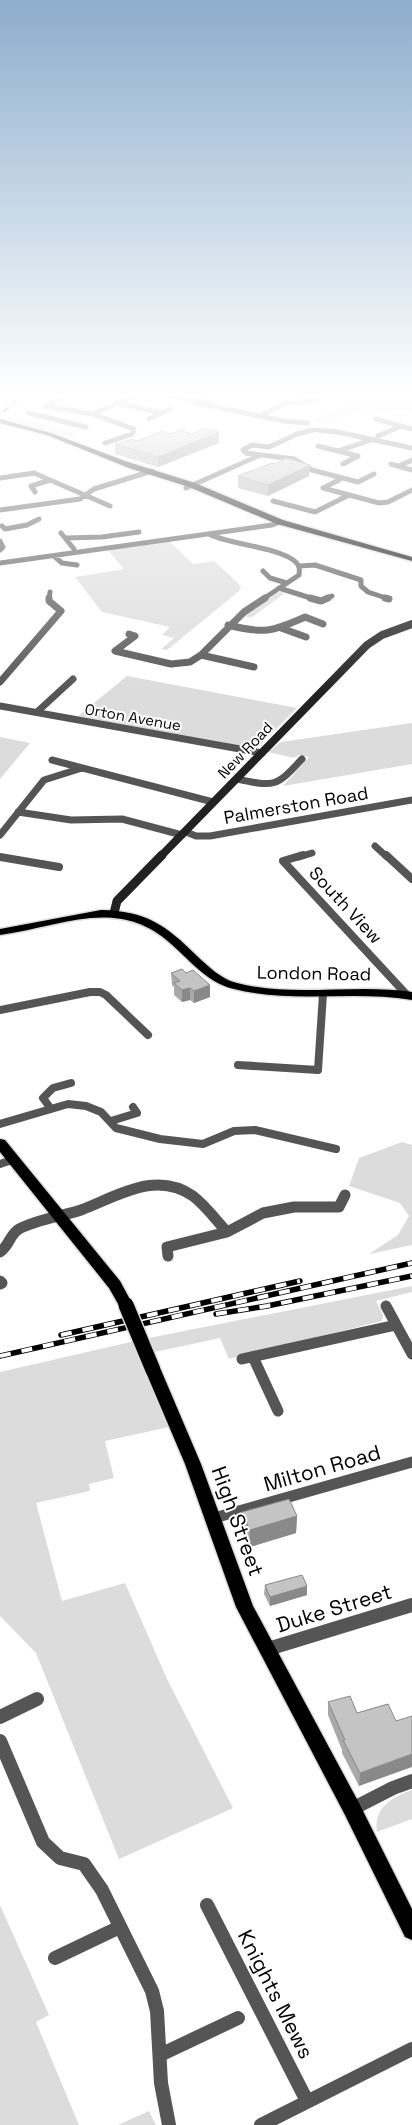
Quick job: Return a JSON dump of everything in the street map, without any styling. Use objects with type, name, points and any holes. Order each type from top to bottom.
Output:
[{"type":"main road","points":[[206,494],[218,501],[240,506]]},
{"type":"main road","points":[[213,494],[280,522],[412,559]]},
{"type":"main road","name":"London Road","points":[[0,932],[86,914],[114,913],[136,917],[149,922],[190,954],[214,977],[232,986],[260,992],[323,994],[373,992],[409,995]]},
{"type":"main road","name":"High Street","points":[[0,1143],[6,1162],[58,1218],[115,1285],[126,1305],[188,1451],[245,1606],[352,1809],[412,1930]]},
{"type":"street","points":[[84,494],[110,506]]},
{"type":"street","points":[[0,510],[76,500],[84,497],[84,494]]},
{"type":"street","points":[[342,494],[374,503],[386,503],[404,494]]},
{"type":"street","points":[[273,501],[316,512],[347,496]]},
{"type":"street","points":[[1,525],[5,529],[15,528],[31,524],[39,519]]},
{"type":"street","points":[[0,555],[3,563],[272,525],[280,522]]},
{"type":"street","points":[[133,526],[149,543]]},
{"type":"street","points":[[65,538],[102,537],[139,532]]},
{"type":"street","points":[[60,533],[74,549]]},
{"type":"street","points":[[209,534],[227,542],[278,553],[290,558],[299,566],[315,565],[361,580],[362,586],[368,592],[389,599]]},
{"type":"street","points":[[0,550],[3,547],[2,540]]},
{"type":"street","points":[[54,556],[62,563],[77,565]]},
{"type":"street","points":[[129,634],[135,636],[115,651],[171,664],[190,662],[201,655],[244,612],[298,575],[299,566]]},
{"type":"street","points":[[263,571],[270,578],[287,584]]},
{"type":"street","points":[[279,588],[330,605]]},
{"type":"street","points":[[0,682],[61,611],[49,601],[50,592]]},
{"type":"street","points":[[321,601],[332,596]]},
{"type":"street","points":[[228,626],[258,632],[281,628],[305,617],[323,624]]},
{"type":"street","name":"New Road","points":[[114,913],[116,901],[367,645],[382,635],[412,624]]},
{"type":"street","points":[[281,628],[306,637]]},
{"type":"street","points":[[201,655],[254,667]]},
{"type":"street","points":[[37,712],[73,679]]},
{"type":"street","name":"Orton Avenue","points":[[0,706],[262,753]]},
{"type":"street","points":[[237,779],[265,786],[276,784],[302,759]]},
{"type":"street","points":[[52,760],[213,802]]},
{"type":"street","points":[[0,835],[44,780],[82,768]]},
{"type":"street","name":"Palmerston Road","points":[[18,812],[71,820],[122,819],[196,836],[210,836],[412,800]]},
{"type":"street","points":[[375,846],[412,879]]},
{"type":"street","name":"South View","points":[[312,853],[282,861],[409,995]]},
{"type":"street","points":[[0,857],[59,867]]},
{"type":"street","points":[[0,1010],[90,992],[100,992],[106,995],[148,1035]]},
{"type":"street","points":[[238,1065],[318,1070],[323,994]]},
{"type":"street","points":[[51,1109],[43,1098],[47,1092],[71,1083]]},
{"type":"street","points":[[0,1124],[68,1104],[86,1106],[100,1112],[116,1128],[160,1139],[203,1144],[243,1130],[255,1130],[336,1149]]},
{"type":"street","points":[[111,1121],[137,1113],[133,1107]]},
{"type":"street","points":[[0,1252],[8,1247],[14,1233],[20,1229],[37,1222],[58,1218],[148,1184],[162,1183],[188,1191],[227,1232]]},
{"type":"street","points":[[168,1256],[167,1247],[227,1232],[263,1213],[294,1207],[339,1207],[345,1195]]},
{"type":"street","points":[[386,1306],[412,1354]]},
{"type":"street","points":[[242,1360],[396,1325]]},
{"type":"street","points":[[253,1357],[278,1411]]},
{"type":"street","name":"Milton Road","points":[[214,1518],[412,1462]]},
{"type":"street","name":"Duke Street","points":[[268,1649],[412,1605]]},
{"type":"street","points":[[0,1717],[37,1699]]},
{"type":"street","points":[[0,1741],[43,1842],[60,1858],[84,1864],[102,1890],[152,1991],[157,2010],[161,2083],[169,2125]]},
{"type":"street","points":[[352,1809],[393,1788],[412,1781]]},
{"type":"street","name":"Knights Mews","points":[[207,1905],[308,2101]]},
{"type":"street","points":[[55,1958],[120,1927]]},
{"type":"street","points":[[160,2055],[238,2018]]},
{"type":"street","points":[[261,2125],[412,2049]]},
{"type":"shaded area","points":[[169,541],[193,564],[214,561],[241,587],[239,591],[167,650],[161,649],[174,638],[162,635],[170,627],[102,612],[75,577],[124,569],[108,550]]},
{"type":"shaded area","points":[[277,593],[285,593],[251,618],[244,616]]},
{"type":"shaded area","points":[[127,676],[297,708],[256,749],[78,716]]},
{"type":"shaded area","points":[[412,723],[412,764],[283,786],[309,757],[298,755],[294,758],[268,752],[281,742]]},
{"type":"shaded area","points":[[0,737],[30,743],[0,779]]},
{"type":"shaded area","points":[[402,1142],[412,1145],[412,1245],[369,1254],[398,1235],[409,1216],[400,1203],[349,1186],[359,1158]]},
{"type":"shaded area","points":[[412,1286],[412,1292],[376,1301],[383,1315],[382,1321],[229,1359],[220,1338],[155,1352],[149,1338]]},
{"type":"shaded area","points":[[135,1341],[169,1427],[105,1441],[114,1478],[89,1484],[90,1491],[36,1503],[62,1601],[125,1583],[167,1679],[233,1808],[119,1859],[36,1653],[0,1616],[0,1372]]},
{"type":"shaded area","points":[[412,1790],[412,1819],[377,1832],[378,1816],[381,1810],[391,1800]]},
{"type":"shaded area","points":[[0,1905],[49,2015],[36,2022],[79,2125],[0,2125]]},
{"type":"shaded area","points":[[149,2111],[156,2125],[118,2125]]},
{"type":"building","points":[[182,969],[186,973],[193,970],[210,985],[194,991],[190,988],[182,990],[174,983],[180,981],[171,973]]},
{"type":"building","points":[[289,1499],[297,1516],[250,1530],[242,1512]]},
{"type":"building","points":[[302,1575],[307,1586],[270,1597],[265,1585]]},
{"type":"building","points":[[350,1696],[357,1713],[388,1704],[396,1721],[412,1716],[412,1754],[360,1773],[343,1740],[345,1740],[328,1702]]},
{"type":"railway","points":[[0,1356],[412,1263]]},
{"type":"railway","points":[[216,1314],[267,1306],[412,1276]]},
{"type":"railway","points":[[61,1335],[300,1281]]}]
